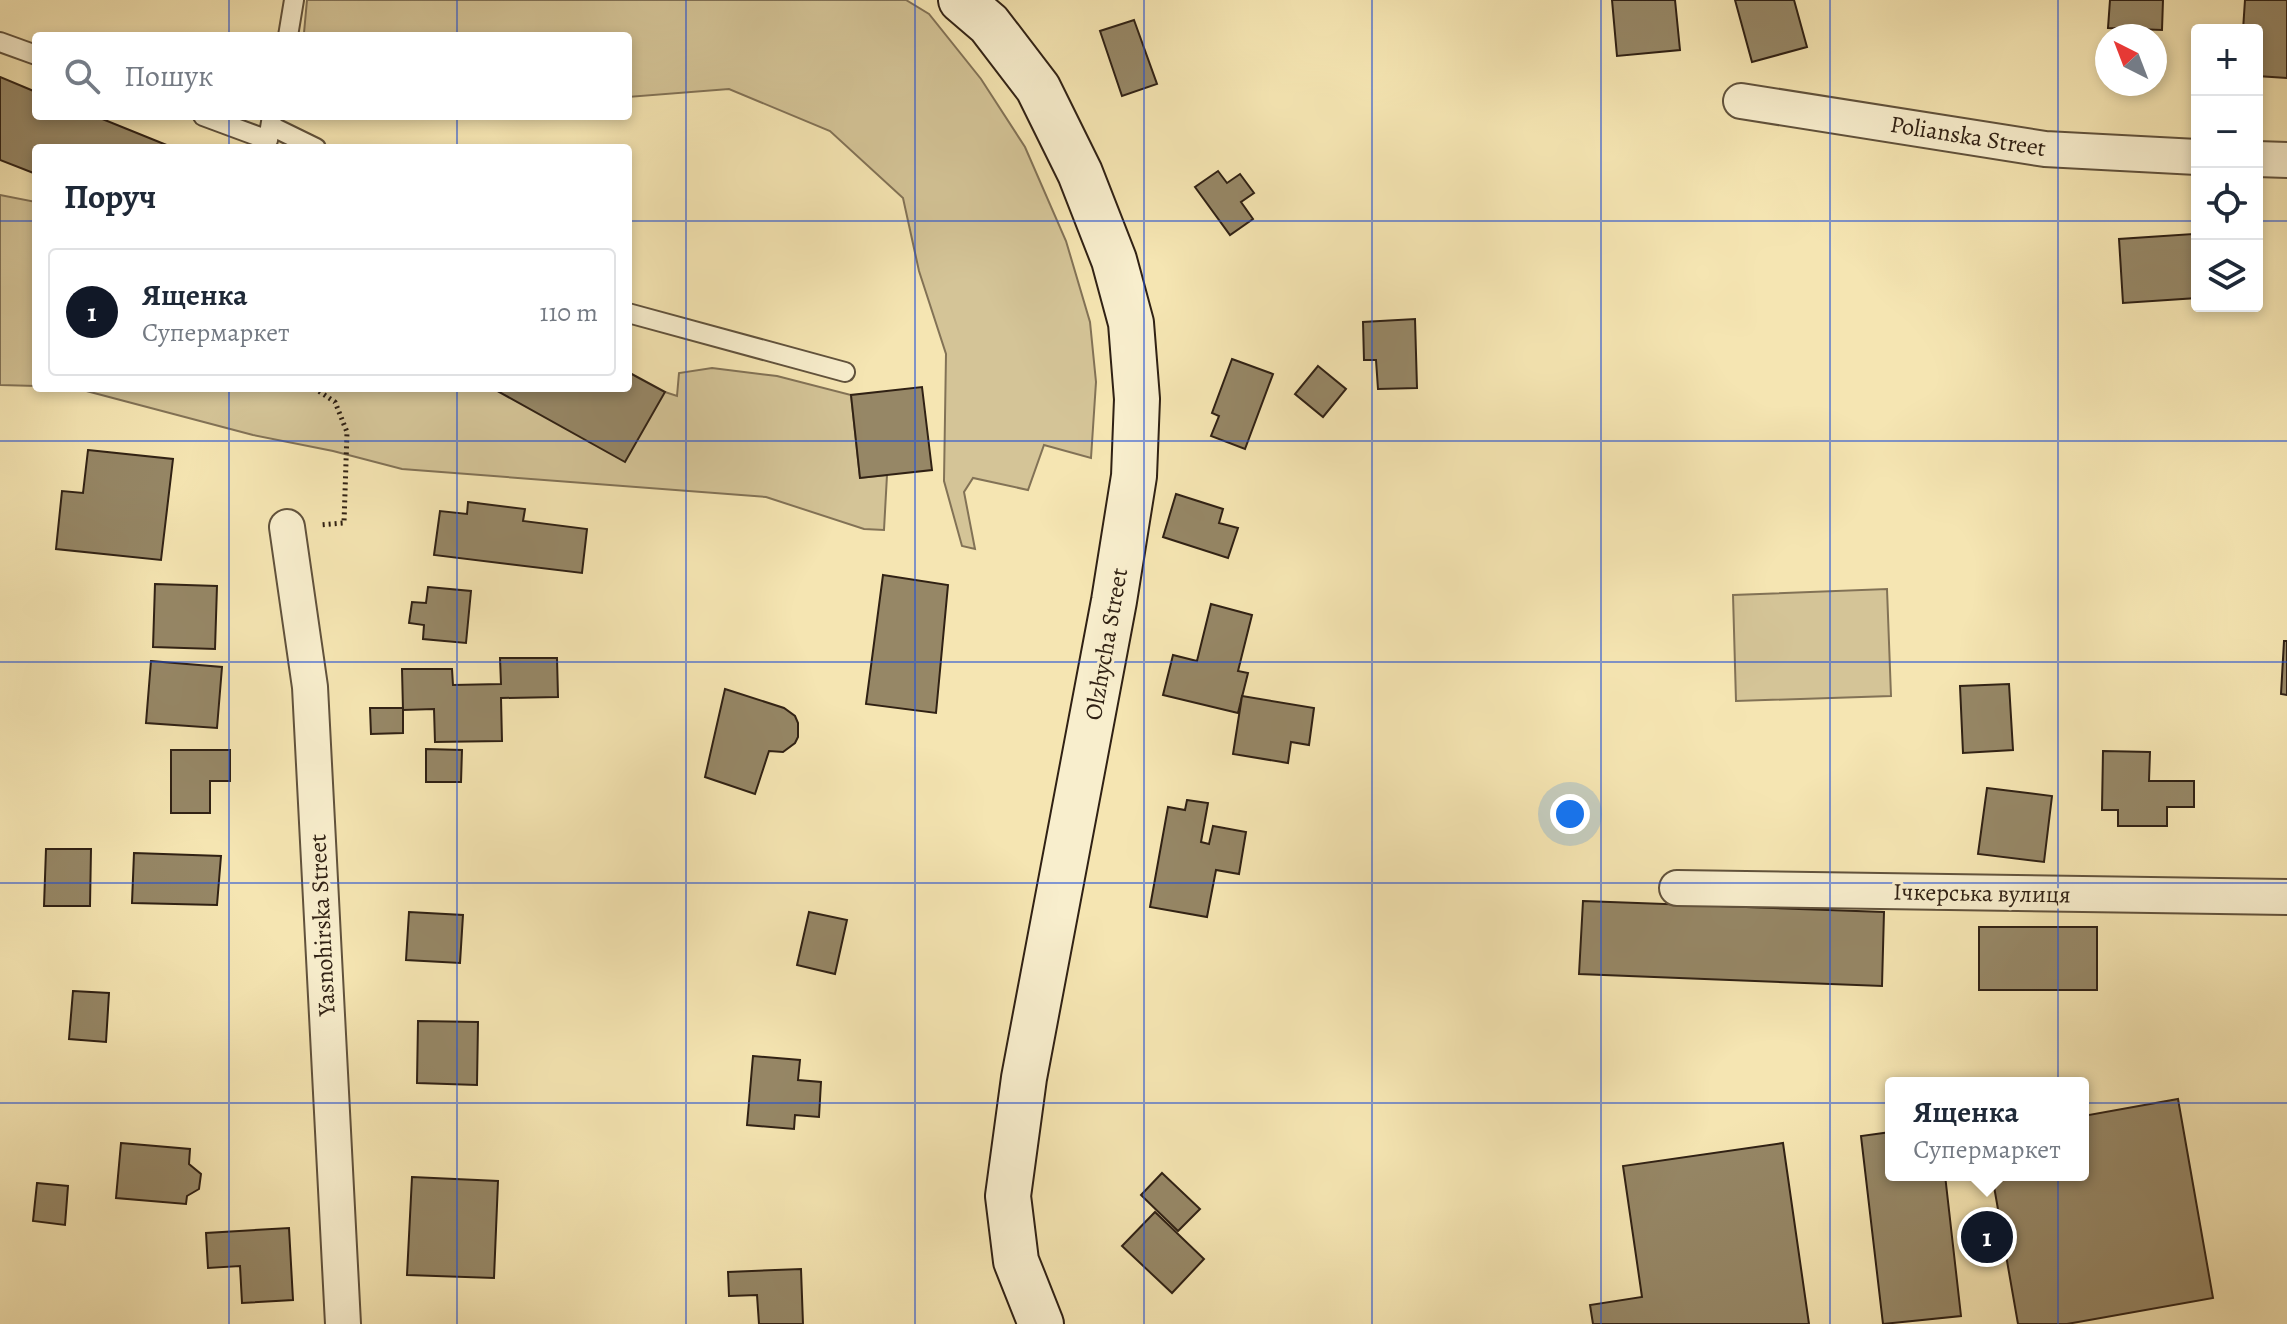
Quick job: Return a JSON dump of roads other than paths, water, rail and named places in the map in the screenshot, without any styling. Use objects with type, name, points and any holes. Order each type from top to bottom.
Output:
[{"type":"main road","name":"Olzhycha Street","points":[[961,0],[989,24],[1038,88],[1080,173],[1114,260],[1131,323],[1137,399],[1134,476],[1114,601],[1024,1078],[1008,1196],[1016,1261],[1041,1324]]},
{"type":"street","name":"Polianska Street","points":[[1741,101],[2045,149],[2191,157]]},
{"type":"street","points":[[2263,159],[2287,160]]},
{"type":"street","name":"Yasnohirska Street","points":[[287,527],[310,687],[343,1324]]},
{"type":"street","name":"Ічкерська вулиця","points":[[1677,888],[2287,897]]},
{"type":"lane","points":[[289,32],[294,0]]},
{"type":"lane","points":[[0,42],[32,54]]},
{"type":"lane","points":[[214,120],[268,140],[272,121],[309,144]]},
{"type":"lane","points":[[632,314],[845,372]]},
{"type":"place","name":"Ященка","points":[[1987,1237]]}]
